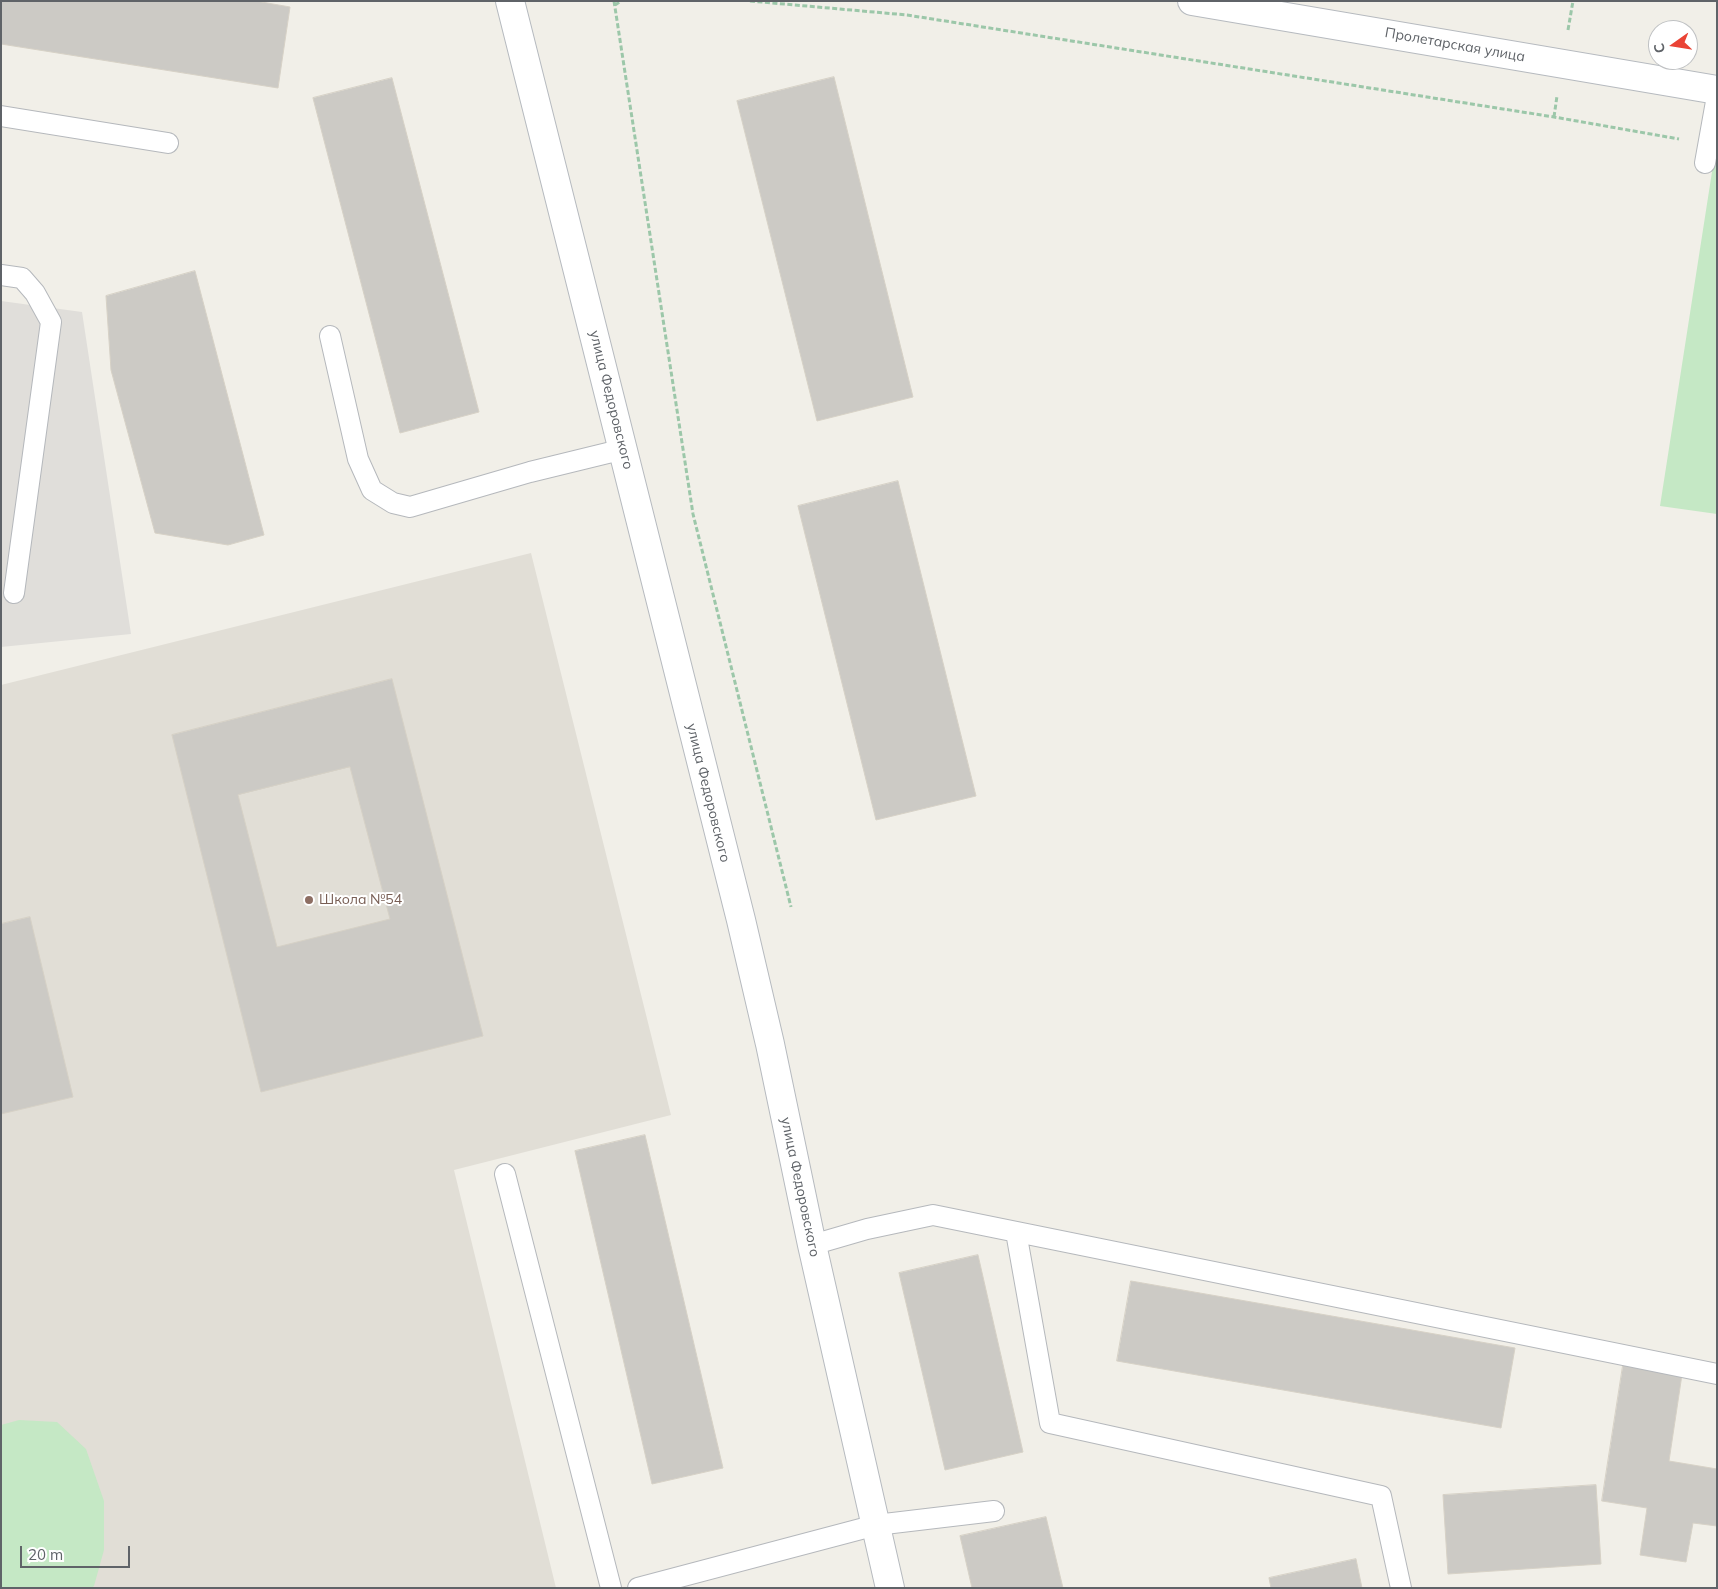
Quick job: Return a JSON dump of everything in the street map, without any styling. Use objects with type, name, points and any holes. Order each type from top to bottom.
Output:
[{"type":"street","name":"улица Федоровского","points":[[510,1],[624,449],[743,930],[890,1588]]},
{"type":"street","name":"Пролетарская улица","points":[[1192,1],[1717,90]]},
{"type":"lane","points":[[1707,154],[1717,96]]},
{"type":"lane","points":[[1,116],[168,143]]},
{"type":"lane","points":[[1,275],[22,278],[36,293],[51,322],[14,593]]},
{"type":"lane","points":[[330,336],[358,459],[372,490],[393,503],[410,506],[530,472],[624,449]]},
{"type":"lane","points":[[505,1174],[611,1588]]},
{"type":"lane","points":[[812,1245],[866,1229],[933,1215],[1717,1374]]},
{"type":"lane","points":[[1016,1232],[1050,1423],[1381,1496],[1401,1588]]},
{"type":"lane","points":[[638,1588],[876,1525],[994,1511]]},
{"type":"path","points":[[622,1],[614,3],[693,514],[791,907]]},
{"type":"path","points":[[750,1],[907,15],[1554,117],[1707,154]]},
{"type":"shaded area","points":[[1,301],[82,312],[131,634],[1,647]]},
{"type":"shaded area","name":"Школа №54","points":[[531,553],[671,1115],[454,1170],[556,1588],[1,1588],[1,685]]},
{"type":"green space","points":[[1714,159],[1717,159],[1717,514],[1660,506]]},
{"type":"green space","points":[[19,1420],[57,1422],[86,1449],[104,1501],[104,1550],[92,1588],[1,1588],[1,1425]]},
{"type":"building","points":[[1,1],[256,1],[290,7],[278,88],[1,44]]},
{"type":"building","points":[[834,77],[913,397],[817,421],[737,101]]},
{"type":"building","points":[[392,78],[479,412],[400,433],[313,98]]},
{"type":"building","points":[[195,271],[264,535],[228,545],[155,533],[111,370],[106,296]]},
{"type":"building","points":[[898,481],[976,796],[876,820],[798,506]]},
{"type":"building","points":[[392,679],[483,1036],[261,1092],[172,735]],"holes":[[[350,767],[390,919],[277,947],[238,795]]]},
{"type":"building","points":[[30,917],[73,1097],[1,1114],[1,924]]},
{"type":"building","points":[[645,1135],[723,1468],[652,1484],[575,1151]]},
{"type":"building","points":[[978,1255],[1023,1452],[945,1470],[899,1273]]},
{"type":"building","points":[[1131,1281],[1515,1348],[1501,1428],[1117,1361]]},
{"type":"building","points":[[1624,1359],[1683,1368],[1669,1461],[1717,1469],[1717,1526],[1693,1523],[1686,1562],[1640,1555],[1647,1508],[1602,1501]]},
{"type":"building","points":[[1596,1485],[1601,1564],[1448,1574],[1443,1495]]},
{"type":"building","points":[[1046,1517],[1063,1588],[972,1588],[960,1536]]},
{"type":"building","points":[[1356,1559],[1362,1588],[1271,1588],[1269,1578]]},
{"type":"place","name":"Школа №54","points":[[309,900]]}]
